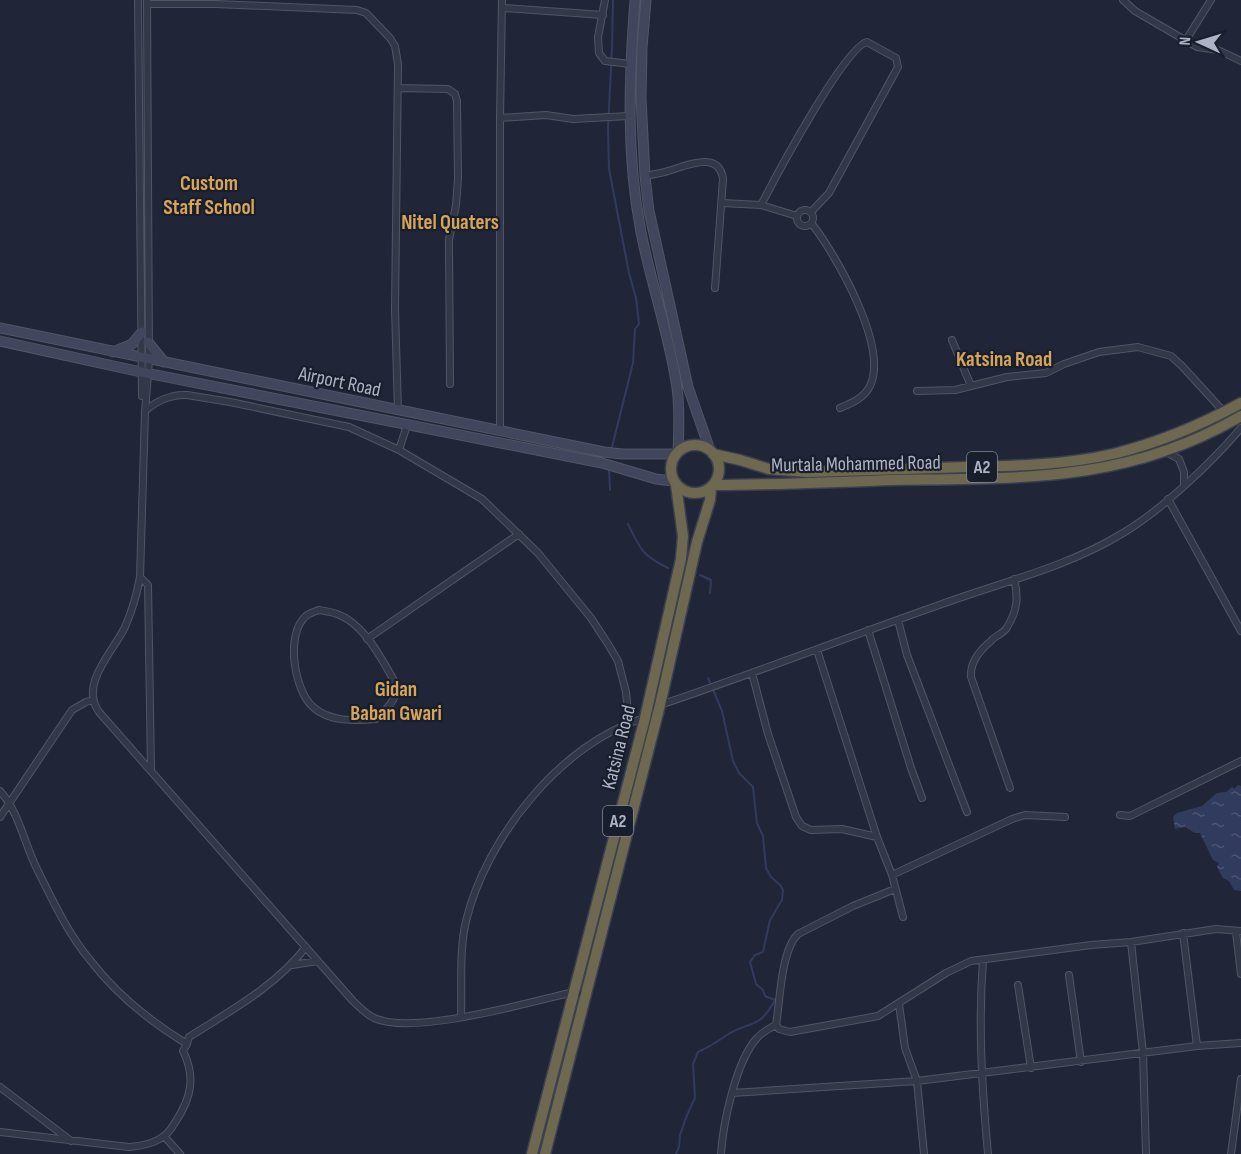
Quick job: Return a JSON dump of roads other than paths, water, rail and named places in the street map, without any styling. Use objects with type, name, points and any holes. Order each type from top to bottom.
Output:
[{"type":"highway","name":"Murtala Mohammed Road","points":[[712,452],[769,469],[807,472],[1039,464],[1079,460],[1114,453],[1184,431],[1241,403]]},
{"type":"highway","name":"Murtala Mohammed Road","points":[[713,486],[1045,476],[1089,471],[1165,452],[1241,416]]},
{"type":"highway","name":"A2","points":[[694,445],[712,452],[718,463],[719,471],[713,486],[694,494],[686,492],[674,483],[671,469],[677,453],[694,445]]},
{"type":"highway","name":"Katsina Road","points":[[532,1154],[645,718],[682,548],[683,536],[674,483]]},
{"type":"highway","name":"Katsina Road","points":[[545,1154],[660,705],[697,542],[713,486]]},
{"type":"street","points":[[138,0],[142,332],[145,359]]},
{"type":"street","points":[[500,431],[502,0]]},
{"type":"street","points":[[605,0],[597,48],[601,57],[613,62],[630,64]]},
{"type":"street","points":[[635,0],[630,64],[632,170],[641,232],[677,387],[679,415],[677,453]]},
{"type":"street","points":[[646,0],[640,98],[645,176],[656,249],[688,387],[712,452]]},
{"type":"street","points":[[1123,0],[1135,11],[1197,47],[1218,50],[1241,61]]},
{"type":"street","points":[[1186,40],[1211,0]]},
{"type":"street","points":[[398,411],[395,287],[398,64],[393,42],[363,11],[147,2],[148,342],[144,373],[141,577],[124,628],[95,680],[93,700],[99,712],[318,961],[360,1008],[374,1018],[386,1022],[408,1023],[461,1017],[574,992],[586,994]]},
{"type":"street","points":[[503,8],[603,15]]},
{"type":"street","points":[[761,205],[779,170],[844,63],[860,44],[867,42],[896,58],[898,67],[830,193],[811,212]]},
{"type":"street","points":[[398,88],[448,88],[455,94],[457,101],[458,178],[456,205],[449,240],[450,384]]},
{"type":"street","points":[[500,118],[546,115],[573,118],[630,116]]},
{"type":"street","points":[[645,176],[696,163],[712,162],[722,171],[722,203],[715,288]]},
{"type":"street","points":[[722,203],[761,205],[797,216]]},
{"type":"street","points":[[797,216],[804,210],[811,212]]},
{"type":"street","points":[[811,212],[814,219],[812,224]]},
{"type":"street","points":[[797,216],[802,226],[812,224]]},
{"type":"street","points":[[812,224],[827,243],[860,309],[873,358],[872,381],[869,388],[857,400],[840,408]]},
{"type":"street","name":"Airport Road","points":[[0,328],[604,452],[677,453]]},
{"type":"street","points":[[111,352],[126,348],[142,332]]},
{"type":"street","points":[[952,340],[971,387]]},
{"type":"street","name":"Airport Road","points":[[0,341],[144,373],[602,463],[674,483]]},
{"type":"street","points":[[148,342],[166,363]]},
{"type":"street","points":[[917,391],[955,390],[1007,377],[1046,373],[1099,352],[1138,346],[1171,356],[1224,412]]},
{"type":"street","points":[[145,410],[174,395],[187,395],[332,423],[369,435],[399,450],[482,499],[538,553],[591,618],[618,661],[626,692],[629,723]]},
{"type":"street","points":[[399,450],[407,425]]},
{"type":"street","points":[[660,705],[1049,568],[1108,542],[1125,533],[1184,486],[1241,428]]},
{"type":"street","points":[[1165,452],[1179,459],[1184,472],[1184,486]]},
{"type":"street","points":[[1168,499],[1241,631]]},
{"type":"street","points":[[367,639],[519,534]]},
{"type":"street","points":[[141,577],[148,585],[151,771]]},
{"type":"street","points":[[1010,788],[971,677],[971,669],[973,661],[990,641],[1005,630],[1016,608],[1019,595],[1014,579]]},
{"type":"street","points":[[319,610],[339,614],[367,639],[398,687],[397,694],[389,707],[376,718],[361,720],[334,717],[312,706],[303,693],[296,675],[294,652],[299,624],[307,615],[319,610]]},
{"type":"street","points":[[898,620],[907,655],[967,813]]},
{"type":"street","points":[[868,630],[922,798]]},
{"type":"street","points":[[817,650],[877,837],[892,875],[903,917]]},
{"type":"street","points":[[752,673],[768,734],[796,817],[802,826],[811,830],[842,829],[877,837]]},
{"type":"street","points":[[0,817],[72,710],[93,700]]},
{"type":"street","points":[[461,1017],[463,942],[466,921],[478,884],[493,853],[538,791],[569,759],[629,723],[645,718]]},
{"type":"street","points":[[1120,816],[1130,816],[1241,760]]},
{"type":"street","points":[[0,791],[10,802],[37,869],[89,960],[134,1006],[164,1030],[187,1044]]},
{"type":"street","points":[[892,875],[1012,819],[1031,815],[1065,817]]},
{"type":"street","points":[[721,1154],[722,1137],[732,1093],[745,1055],[757,1038],[776,1025],[785,968],[793,939],[798,934],[853,906],[895,888]]},
{"type":"street","points":[[776,1025],[782,1031],[790,1032],[878,1016],[958,966],[971,962],[1215,929],[1239,931],[1241,974]]},
{"type":"street","points":[[1183,933],[1197,1046]]},
{"type":"street","points":[[1131,942],[1143,1053],[1146,1154]]},
{"type":"street","points":[[0,1132],[129,1148],[149,1144],[164,1136],[182,1111],[191,1088],[191,1072],[183,1051],[189,1037],[292,965],[306,947]]},
{"type":"street","points":[[983,960],[980,1004],[981,1074],[988,1154]]},
{"type":"street","points":[[292,965],[318,961]]},
{"type":"street","points":[[1069,975],[1081,1062]]},
{"type":"street","points":[[1018,985],[1031,1068]]},
{"type":"street","points":[[899,1004],[905,1048],[917,1081],[924,1154]]},
{"type":"street","points":[[732,1093],[917,1081],[1197,1046],[1241,1043]]},
{"type":"street","points":[[1231,1154],[1241,1079]]},
{"type":"street","points":[[0,1087],[72,1142]]},
{"type":"street","points":[[164,1136],[180,1154]]},
{"type":"water","points":[[1238,785],[1241,786],[1241,891],[1234,890],[1229,881],[1223,878],[1217,867],[1219,863],[1213,860],[1200,833],[1195,833],[1185,827],[1175,829],[1173,817],[1177,813],[1202,806],[1217,793],[1226,792],[1232,787],[1234,789]]},
{"type":"waterway","points":[[611,451],[633,363],[635,329],[639,324],[636,298],[609,169],[608,128],[613,0]]},
{"type":"waterway","points":[[609,469],[610,490]]},
{"type":"waterway","points":[[628,524],[643,551],[653,560],[668,568]]},
{"type":"waterway","points":[[700,575],[711,580],[710,593]]},
{"type":"waterway","points":[[676,1154],[680,1135],[695,1098],[693,1064],[698,1052],[735,1030],[758,1021],[775,1000],[765,996],[763,990],[756,984],[750,962],[755,955],[763,952],[770,920],[782,900],[783,890],[766,868],[763,836],[757,823],[753,787],[739,773],[733,761],[722,711],[708,678]]},
{"type":"district","name":"Custom Staff School","points":[[209,195]]},
{"type":"district","name":"Nitel Quaters","points":[[450,222]]},
{"type":"district","name":"Katsina Road","points":[[1004,359]]},
{"type":"district","name":"Gidan Baban Gwari","points":[[396,701]]}]
